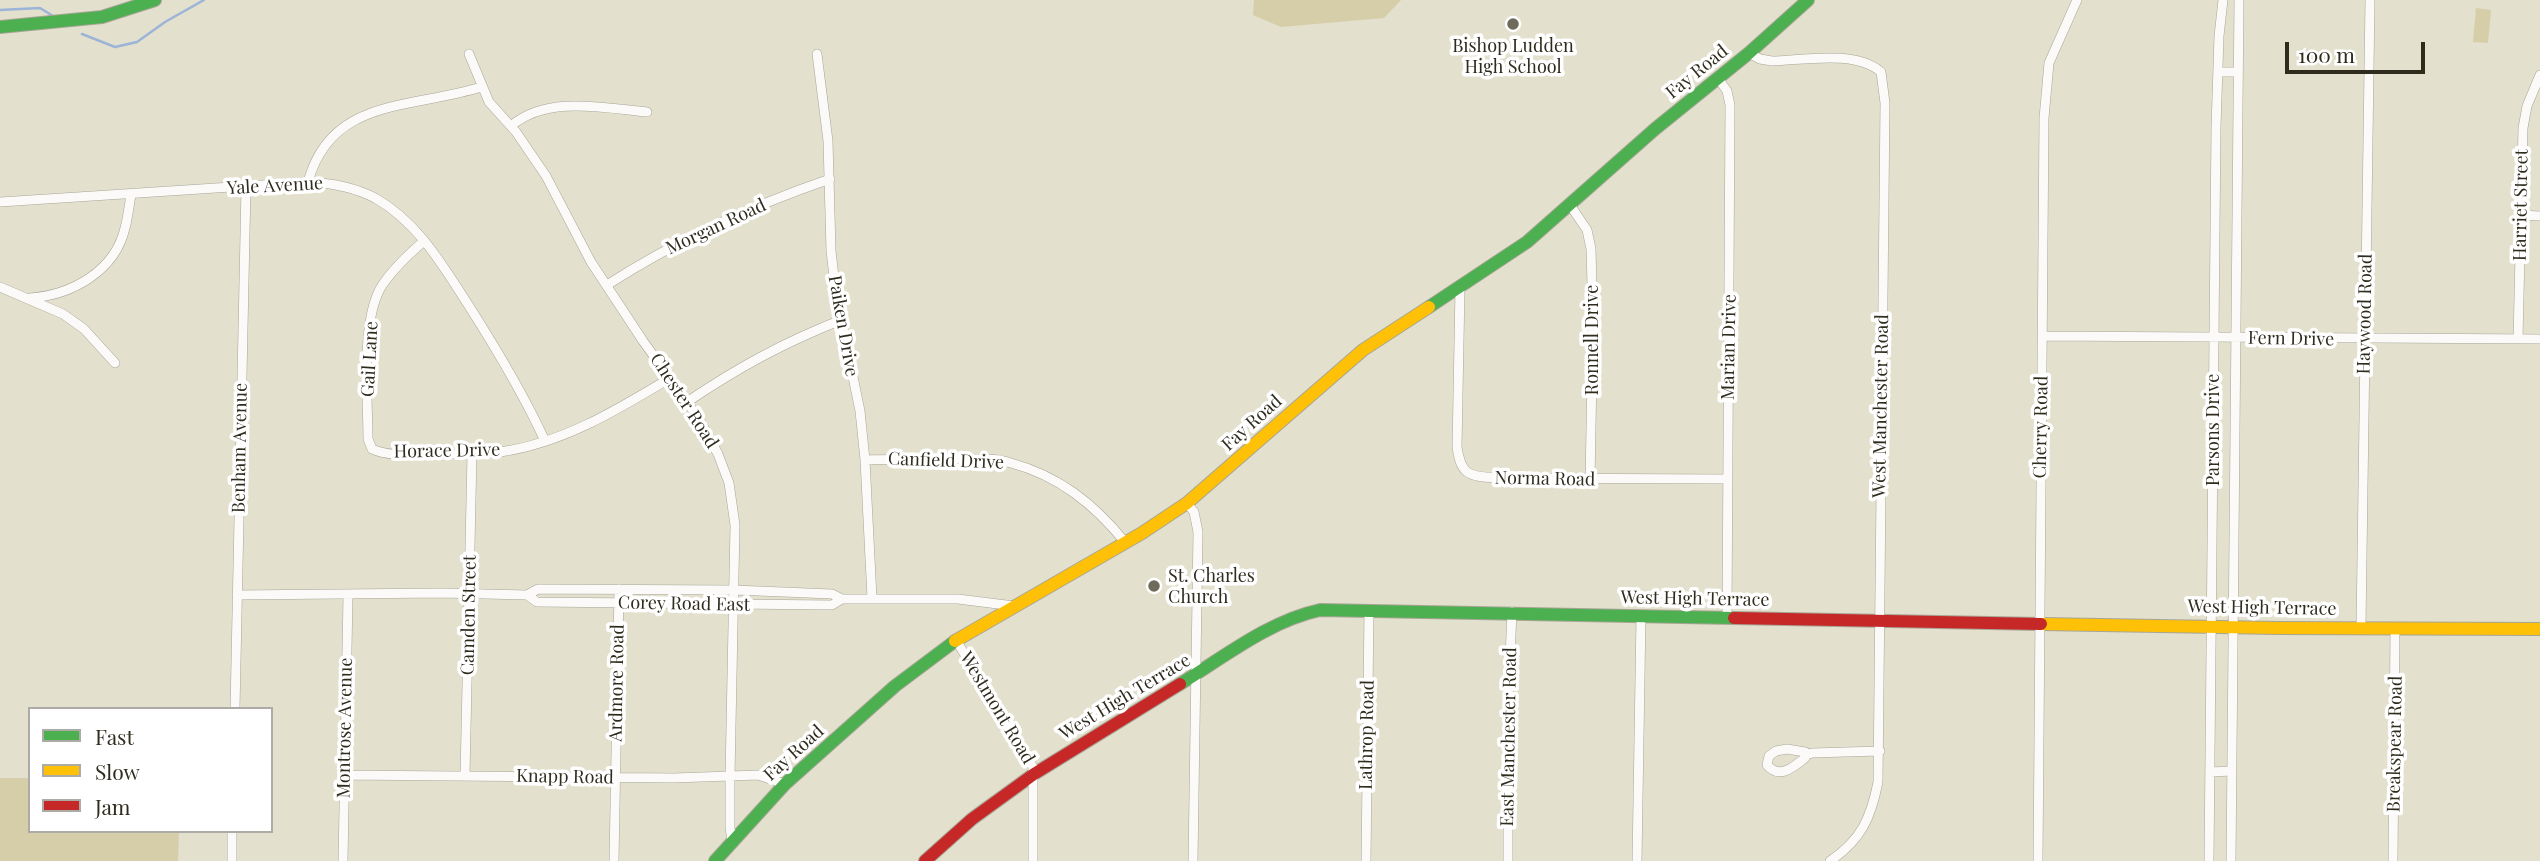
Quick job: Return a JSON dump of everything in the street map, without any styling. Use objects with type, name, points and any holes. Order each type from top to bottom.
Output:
[{"type":"street","points":[[0,27],[88,19],[155,0]]},
{"type":"street","name":"Fay Road","points":[[715,861],[785,783],[895,687],[956,640],[1187,503],[1363,350],[1460,289],[1527,242],[1808,0]]},
{"type":"street","name":"Cherry Road","points":[[2038,861],[2046,78],[2055,46],[2077,0]]},
{"type":"street","name":"Parsons Drive","points":[[2209,861],[2213,338],[2222,0]]},
{"type":"street","name":"Parsons Drive","points":[[2231,861],[2239,0]]},
{"type":"street","name":"Haywood Road","points":[[2361,627],[2370,0]]},
{"type":"street","name":"West Manchester Road","points":[[1749,53],[1772,61],[1847,58],[1870,62],[1882,76],[1885,103],[1880,751],[1875,795],[1866,824],[1854,841],[1830,861]]},
{"type":"street","name":"Chester Road","points":[[469,54],[489,102],[511,126],[546,176],[592,262],[687,402],[718,454],[729,483],[736,525],[730,776],[732,840]]},
{"type":"street","name":"Paiken Drive","points":[[817,54],[825,108],[831,251],[841,320],[860,411],[865,460],[872,598]]},
{"type":"street","points":[[2218,72],[2238,72]]},
{"type":"street","name":"Harriet Street","points":[[2518,339],[2523,128],[2527,106],[2540,75]]},
{"type":"street","name":"Marian Drive","points":[[1718,78],[1727,91],[1730,105],[1727,618]]},
{"type":"street","points":[[308,183],[317,157],[325,144],[344,125],[368,114],[481,87]]},
{"type":"street","points":[[511,126],[540,111],[560,107],[583,106],[647,112]]},
{"type":"street","name":"Morgan Road","points":[[607,285],[705,229],[830,179]]},
{"type":"street","name":"Yale Avenue","points":[[0,202],[308,183],[343,185],[375,198],[404,218],[424,240],[503,359],[524,395],[545,441]]},
{"type":"street","name":"Benham Avenue","points":[[235,707],[246,187]]},
{"type":"street","points":[[30,298],[71,289],[97,272],[110,259],[125,230],[131,195]]},
{"type":"street","name":"Ronnell Drive","points":[[1570,205],[1587,230],[1591,249],[1593,322],[1590,480]]},
{"type":"street","points":[[2520,215],[2540,216]]},
{"type":"street","name":"Gail Lane","points":[[376,452],[368,439],[367,365],[372,317],[383,284],[424,240]]},
{"type":"street","points":[[0,287],[63,314],[85,329],[115,363]]},
{"type":"street","name":"Norma Road","points":[[1460,289],[1457,435],[1460,464],[1464,470],[1477,477],[1727,479]]},
{"type":"street","points":[[687,402],[725,376],[787,341],[841,320]]},
{"type":"street","name":"Fern Drive","points":[[2042,336],[2540,339]]},
{"type":"street","name":"Horace Drive","points":[[376,452],[472,454],[499,452],[545,441],[601,418],[670,378]]},
{"type":"street","name":"Camden Street","points":[[465,776],[472,454]]},
{"type":"street","name":"Canfield Drive","points":[[865,460],[1009,462],[1043,474],[1079,495],[1105,517],[1125,542]]},
{"type":"street","points":[[1187,503],[1198,524],[1193,861]]},
{"type":"street","name":"Corey Road East","points":[[237,595],[527,595],[538,589],[734,590],[832,594],[842,599],[958,599],[1014,606]]},
{"type":"street","name":"Ardmore Road","points":[[614,861],[619,589]]},
{"type":"street","name":"Corey Road East","points":[[527,595],[537,602],[832,605],[842,599]]},
{"type":"street","name":"Montrose Avenue","points":[[343,861],[348,596]]},
{"type":"street","name":"West High Terrace","points":[[925,861],[972,819],[1034,774],[1279,623],[1320,610],[2540,629]]},
{"type":"street","name":"Lathrop Road","points":[[1366,861],[1369,610]]},
{"type":"street","name":"East Manchester Road","points":[[1508,861],[1508,702],[1512,612]]},
{"type":"street","points":[[1637,861],[1641,616]]},
{"type":"street","name":"Breakspear Road","points":[[2393,861],[2395,628]]},
{"type":"street","name":"Westmont Road","points":[[956,640],[1029,758],[1034,774],[1033,861]]},
{"type":"street","points":[[1807,755],[1880,751]]},
{"type":"street","points":[[2210,772],[2232,771]]},
{"type":"street","name":"Knapp Road","points":[[344,775],[758,775],[785,783]]},
{"type":"street","points":[[232,833],[232,861]]},
{"type":"shaded area","points":[[1254,0],[1401,0],[1384,18],[1281,27],[1253,15]]},
{"type":"shaded area","points":[[2476,8],[2491,10],[2488,43],[2473,42]]},
{"type":"shaded area","points":[[0,778],[28,778],[28,833],[179,833],[178,861],[0,861]]},
{"type":"waterway","points":[[82,34],[115,47],[137,42],[204,0]]},
{"type":"waterway","points":[[0,10],[40,8],[53,16]]},
{"type":"traffic: fast","points":[[0,27],[102,17],[155,0]]},
{"type":"traffic: fast","points":[[1429,307],[1527,242],[1808,0]]},
{"type":"traffic: fast","points":[[1180,684],[1265,631],[1301,615],[1320,610],[1734,618]]},
{"type":"traffic: fast","points":[[715,861],[785,784],[895,686],[955,641]]},
{"type":"traffic: slow","points":[[955,641],[1142,533],[1187,503],[1363,350],[1429,307]]},
{"type":"traffic: slow","points":[[2041,624],[2540,629]]},
{"type":"traffic: jam","points":[[1734,618],[2041,624]]},
{"type":"traffic: jam","points":[[925,861],[972,819],[1034,774],[1180,684]]},
{"type":"place","name":"Bishop Ludden High School","points":[[1513,24]]},
{"type":"place","name":"St. Charles Church","points":[[1154,586]]}]
